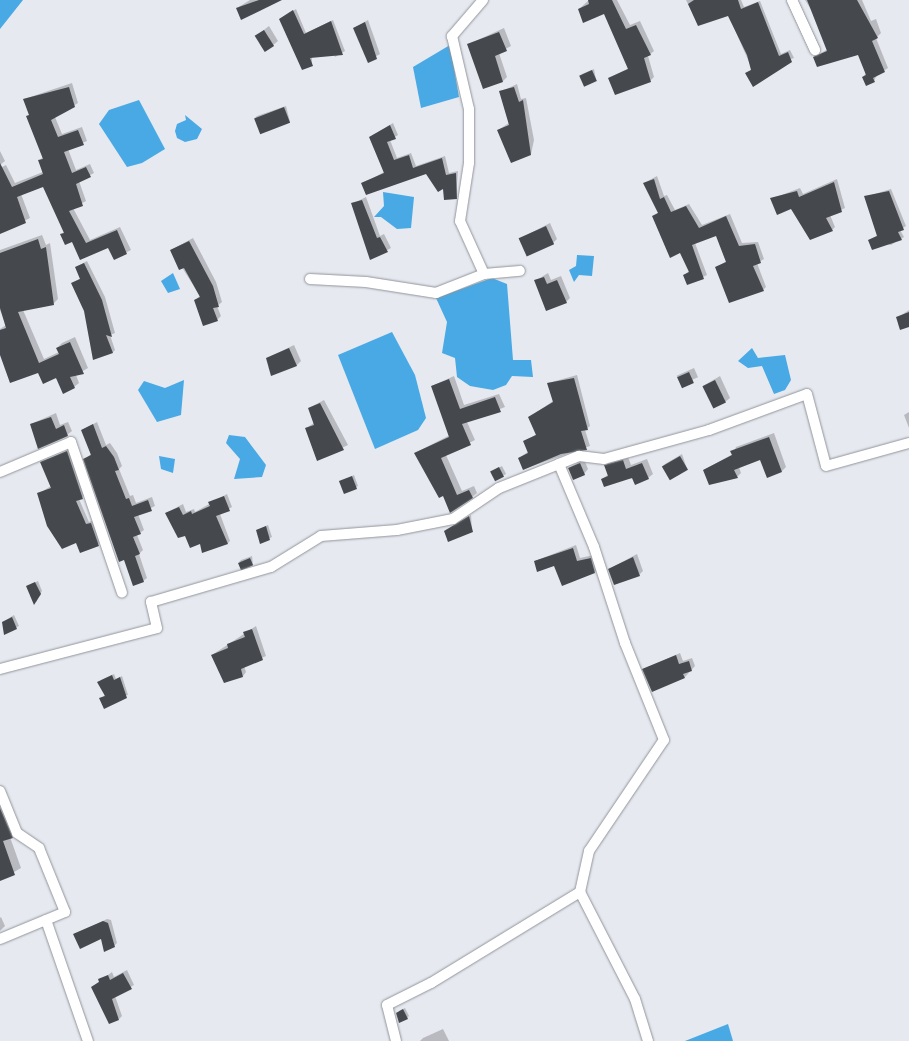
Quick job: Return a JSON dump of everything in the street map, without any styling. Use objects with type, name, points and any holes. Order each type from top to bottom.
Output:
[{"type":"street","points":[[483,0],[452,36],[469,109],[469,163],[460,221],[484,274]]},
{"type":"street","points":[[792,0],[815,50]]},
{"type":"street","points":[[310,279],[366,282],[436,293],[484,274],[520,271]]},
{"type":"street","points":[[0,669],[157,628],[150,602],[272,567],[321,536],[397,530],[453,520],[499,488],[579,456],[604,459],[709,430],[807,394],[826,466],[909,443]]},
{"type":"street","points":[[0,472],[71,442],[122,593]]},
{"type":"street","points":[[559,464],[594,547],[625,643],[664,740],[589,851],[580,892],[635,999],[648,1041]]},
{"type":"street","points":[[0,791],[17,834],[39,848],[58,889],[65,912],[0,939]]},
{"type":"street","points":[[396,1041],[387,1005],[431,983],[580,892]]},
{"type":"street","points":[[46,920],[88,1041]]},
{"type":"water","points":[[0,0],[23,0],[0,29]]},
{"type":"water","points":[[450,45],[459,97],[421,108],[413,67]]},
{"type":"water","points":[[139,100],[165,149],[142,163],[127,167],[99,124],[109,110]]},
{"type":"water","points":[[185,115],[202,129],[197,139],[185,142],[177,138],[175,131],[177,124],[186,120]]},
{"type":"water","points":[[383,192],[414,197],[411,228],[397,229],[381,217],[374,217],[384,206]]},
{"type":"water","points":[[577,255],[594,256],[592,276],[579,275],[574,282],[569,270],[576,266]]},
{"type":"water","points":[[173,273],[180,289],[168,293],[161,281]]},
{"type":"water","points":[[492,278],[507,284],[513,360],[531,360],[533,377],[512,376],[506,385],[493,390],[470,386],[457,377],[455,358],[442,353],[447,322],[436,298]]},
{"type":"water","points":[[392,332],[415,375],[426,418],[418,430],[375,449],[338,355]]},
{"type":"water","points":[[752,348],[758,358],[785,355],[791,380],[785,390],[774,394],[762,366],[748,368],[738,361]]},
{"type":"water","points":[[184,380],[181,415],[157,422],[138,390],[144,381],[165,388]]},
{"type":"water","points":[[229,435],[245,437],[266,465],[262,477],[234,479],[240,459],[226,443]]},
{"type":"water","points":[[159,456],[175,459],[173,473],[161,469]]},
{"type":"water","points":[[728,1024],[733,1041],[685,1041]]},
{"type":"building","points":[[259,0],[282,0],[241,20],[236,8]]},
{"type":"building","points":[[588,0],[612,0],[626,29],[636,25],[651,55],[644,58],[651,82],[615,95],[608,78],[628,69],[604,14],[583,23],[578,9],[589,4]]},
{"type":"building","points":[[694,0],[738,0],[741,9],[758,2],[779,56],[788,52],[792,62],[753,87],[745,73],[751,70],[747,55],[728,16],[698,26],[688,4]]},
{"type":"building","points":[[807,0],[857,0],[878,38],[872,41],[885,72],[873,78],[875,82],[866,86],[862,77],[866,75],[858,55],[817,67],[813,57],[827,51]]},
{"type":"building","points":[[293,10],[304,34],[331,21],[343,55],[310,58],[313,66],[302,70],[279,19]]},
{"type":"building","points":[[365,22],[377,59],[368,63],[353,28]]},
{"type":"building","points":[[264,30],[274,46],[265,52],[255,36]]},
{"type":"building","points":[[499,32],[507,51],[495,56],[503,82],[483,89],[467,44]]},
{"type":"building","points":[[592,70],[597,81],[584,87],[579,76]]},
{"type":"building","points":[[69,87],[75,107],[51,120],[58,137],[78,130],[84,145],[64,152],[72,173],[86,167],[91,177],[76,184],[83,206],[69,211],[86,243],[117,230],[127,254],[114,260],[108,248],[80,260],[72,242],[65,245],[60,234],[64,233],[43,187],[17,197],[26,223],[0,234],[0,163],[12,187],[43,174],[38,160],[43,159],[26,116],[29,115],[23,99]]},
{"type":"building","points":[[514,87],[519,102],[523,100],[531,155],[511,163],[497,130],[509,125],[499,91]]},
{"type":"building","points":[[284,107],[290,123],[260,134],[254,118]]},
{"type":"building","points":[[390,125],[396,139],[387,142],[394,160],[409,155],[413,168],[442,158],[446,175],[456,173],[457,199],[444,200],[443,189],[438,192],[426,174],[366,195],[361,183],[384,173],[369,137]]},
{"type":"building","points":[[654,179],[660,199],[664,197],[671,212],[686,206],[699,228],[726,216],[739,246],[755,244],[761,263],[753,266],[764,291],[729,303],[715,267],[726,262],[716,236],[692,245],[704,279],[687,285],[683,275],[689,272],[680,253],[670,258],[652,216],[658,213],[643,183]]},
{"type":"building","points":[[834,182],[842,212],[826,218],[833,231],[810,240],[791,209],[777,215],[770,198],[797,191],[799,197]]},
{"type":"building","points":[[889,191],[904,230],[898,232],[902,240],[872,250],[868,240],[877,236],[864,196]]},
{"type":"building","points":[[362,200],[377,238],[380,237],[388,252],[370,260],[351,203]]},
{"type":"building","points":[[546,226],[554,244],[527,256],[519,238]]},
{"type":"building","points":[[38,239],[41,249],[46,247],[54,305],[18,312],[39,363],[59,354],[56,348],[70,342],[84,374],[70,377],[75,388],[63,394],[56,378],[43,384],[38,373],[10,383],[0,355],[0,330],[6,328],[0,308],[0,253]]},
{"type":"building","points":[[189,241],[213,286],[219,307],[213,308],[218,321],[203,326],[194,300],[200,297],[184,268],[179,270],[170,250]]},
{"type":"building","points":[[84,263],[102,300],[112,337],[106,335],[113,353],[93,360],[84,311],[71,283],[80,279],[75,267]]},
{"type":"building","points":[[544,277],[547,284],[557,280],[567,303],[546,311],[534,280]]},
{"type":"building","points":[[909,312],[909,327],[900,330],[896,317]]},
{"type":"building","points":[[289,348],[297,366],[271,376],[266,358]]},
{"type":"building","points":[[689,372],[694,383],[682,388],[677,377]]},
{"type":"building","points":[[574,378],[588,430],[581,431],[587,450],[561,454],[523,470],[518,458],[528,453],[523,441],[536,435],[528,417],[553,402],[547,383]]},
{"type":"building","points":[[449,379],[460,409],[495,397],[501,412],[462,424],[471,445],[441,458],[457,495],[469,490],[473,498],[450,513],[443,496],[439,498],[414,453],[449,437],[431,386]]},
{"type":"building","points":[[715,380],[726,402],[713,409],[702,386]]},
{"type":"building","points":[[320,403],[344,450],[317,461],[305,428],[314,425],[308,408]]},
{"type":"building","points":[[51,417],[56,429],[64,425],[68,436],[38,449],[30,424]]},
{"type":"building","points":[[93,424],[102,448],[106,446],[114,457],[119,470],[115,471],[126,499],[129,498],[132,506],[148,500],[152,511],[134,517],[141,534],[133,537],[140,554],[135,556],[144,582],[133,586],[124,560],[119,562],[83,459],[91,455],[81,430]]},
{"type":"building","points":[[769,437],[782,472],[767,478],[760,460],[734,470],[738,478],[709,485],[703,470],[732,455],[730,451]]},
{"type":"building","points":[[67,451],[83,499],[76,501],[86,524],[91,523],[99,546],[80,553],[76,543],[62,549],[47,526],[37,493],[51,488],[40,462]]},
{"type":"building","points":[[680,456],[688,470],[670,480],[662,467]]},
{"type":"building","points":[[623,460],[626,469],[642,463],[649,479],[635,485],[632,478],[604,487],[601,479],[608,476],[604,465]]},
{"type":"building","points":[[580,463],[585,475],[573,480],[568,468]]},
{"type":"building","points":[[499,467],[504,477],[495,481],[490,472]]},
{"type":"building","points":[[352,476],[357,489],[344,494],[339,481]]},
{"type":"building","points":[[224,496],[230,511],[216,516],[228,544],[202,553],[200,544],[190,548],[185,536],[178,538],[165,513],[179,507],[183,515],[191,511],[192,514],[210,506],[208,502]]},
{"type":"building","points":[[469,516],[473,532],[448,542],[444,531]]},
{"type":"building","points":[[266,526],[270,540],[260,544],[256,530]]},
{"type":"building","points":[[573,548],[577,561],[591,558],[595,573],[562,586],[554,566],[537,572],[534,561]]},
{"type":"building","points":[[633,557],[640,576],[614,585],[608,569]]},
{"type":"building","points":[[250,558],[253,565],[241,570],[238,563]]},
{"type":"building","points":[[35,582],[41,594],[34,605],[26,586]]},
{"type":"building","points":[[12,617],[17,629],[4,635],[2,622]]},
{"type":"building","points":[[252,629],[263,660],[241,669],[243,677],[224,683],[211,655],[228,648],[227,644],[245,637],[243,632]]},
{"type":"building","points":[[676,655],[679,664],[689,661],[692,671],[683,674],[685,678],[652,692],[642,669]]},
{"type":"building","points":[[112,675],[114,680],[120,677],[127,698],[104,709],[99,698],[105,696],[97,682]]},
{"type":"building","points":[[0,808],[13,838],[3,841],[15,875],[0,881]]},
{"type":"building","points":[[103,921],[108,923],[115,947],[104,952],[101,939],[80,949],[73,934]]},
{"type":"building","points":[[123,973],[132,989],[112,999],[119,1020],[109,1024],[91,987],[99,982],[98,979],[108,975],[110,980]]},
{"type":"building","points":[[403,1009],[408,1019],[399,1023],[396,1013]]}]
